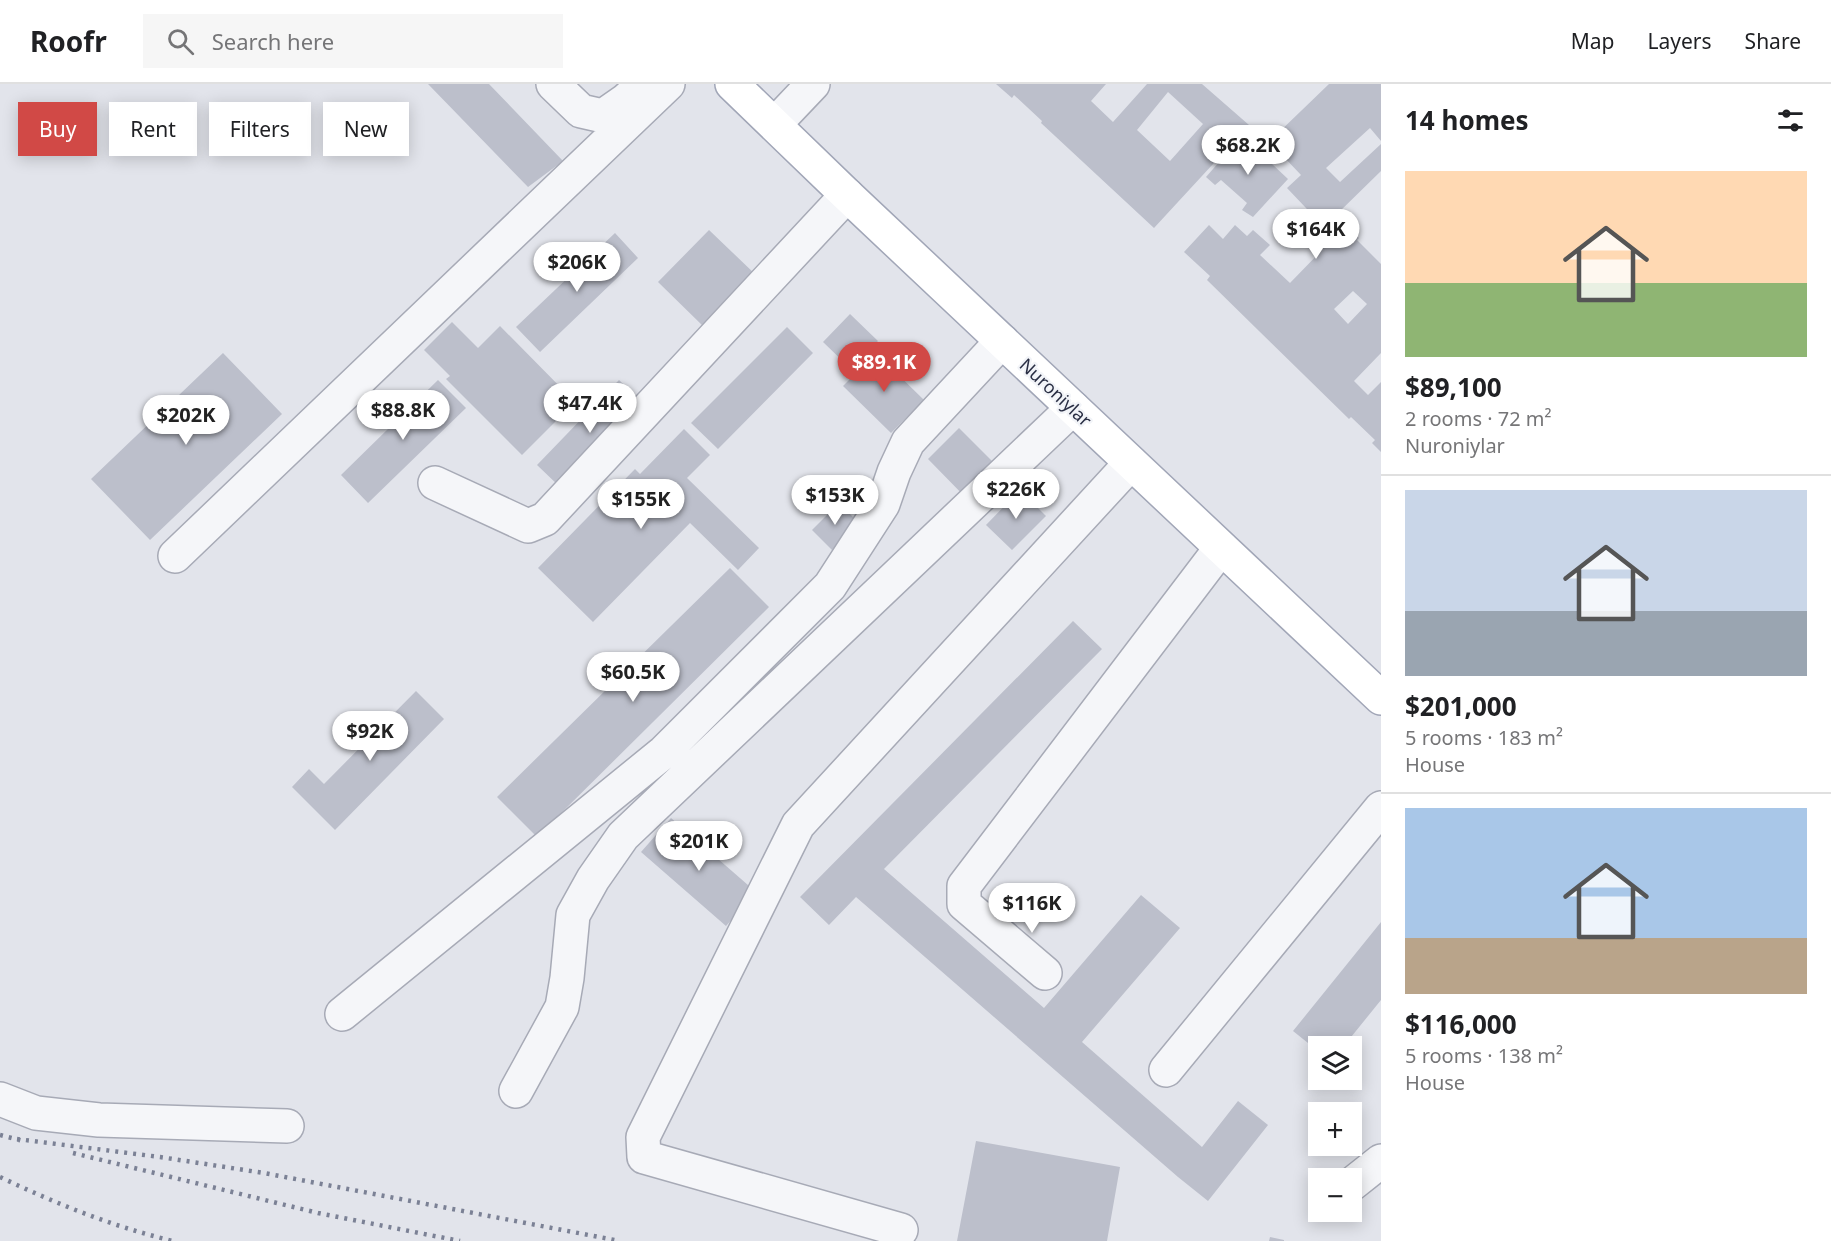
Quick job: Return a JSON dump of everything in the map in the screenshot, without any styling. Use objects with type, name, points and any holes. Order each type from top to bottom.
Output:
[{"type":"main road","name":"Nuroniylar","points":[[732,84],[1381,698]]},
{"type":"street","points":[[553,84],[581,111],[603,116],[626,100],[642,84]]},
{"type":"street","points":[[175,556],[668,84]]},
{"type":"street","points":[[775,124],[813,84]]},
{"type":"street","points":[[435,483],[528,526],[545,519],[847,195]]},
{"type":"street","points":[[342,1014],[664,752],[830,586],[883,504],[908,442],[1002,341]]},
{"type":"street","points":[[516,1091],[562,1007],[573,915],[593,879],[623,836],[1072,408]]},
{"type":"street","points":[[900,1230],[644,1157],[643,1137],[798,825],[1131,463]]},
{"type":"street","points":[[1045,974],[964,904],[964,886],[1221,548]]},
{"type":"street","points":[[1166,1070],[1381,808]]},
{"type":"street","points":[[0,1099],[36,1113],[99,1120],[287,1126]]},
{"type":"street","points":[[1362,1176],[1381,1161]]},
{"type":"building","points":[[428,84],[489,84],[563,161],[528,187]]},
{"type":"building","points":[[996,84],[1106,84],[1091,101],[1113,122],[1147,84],[1202,84],[1249,125],[1154,228],[1014,95],[1012,98]],"holes":[[[1168,92],[1203,124],[1170,161],[1137,130]]]},
{"type":"building","points":[[1329,84],[1381,84],[1381,141],[1370,128],[1326,168],[1340,182],[1381,144],[1381,171],[1335,216],[1359,238],[1357,240],[1381,264],[1381,353],[1354,381],[1368,395],[1381,382],[1381,452],[1372,443],[1375,440],[1351,417],[1349,419],[1207,280],[1210,276],[1184,252],[1209,225],[1223,239],[1235,225],[1247,236],[1253,230],[1270,245],[1260,255],[1290,283],[1323,249],[1312,238],[1324,227],[1287,188],[1301,175],[1282,155],[1287,150],[1274,137]],"holes":[[[1353,291],[1367,304],[1348,324],[1334,309]]]},
{"type":"building","points":[[1241,137],[1261,152],[1259,153],[1268,161],[1269,159],[1288,179],[1253,217],[1242,210],[1247,203],[1221,180],[1215,185],[1206,177]]},
{"type":"building","points":[[709,230],[756,275],[704,327],[658,282]]},
{"type":"building","points":[[615,233],[638,258],[540,352],[516,327]]},
{"type":"building","points":[[850,314],[878,341],[851,369],[823,342]]},
{"type":"building","points":[[452,322],[478,348],[500,326],[575,402],[522,455],[446,379],[450,376],[424,350]]},
{"type":"building","points":[[787,327],[813,353],[718,449],[691,423]]},
{"type":"building","points":[[223,353],[282,414],[150,540],[91,479]]},
{"type":"building","points":[[876,353],[924,400],[891,433],[843,386]]},
{"type":"building","points":[[438,380],[466,408],[368,503],[341,475]]},
{"type":"building","points":[[619,380],[642,402],[560,487],[537,465]]},
{"type":"building","points":[[959,428],[1003,472],[971,503],[928,459]]},
{"type":"building","points":[[684,429],[710,455],[687,478],[759,548],[738,570],[690,523],[593,622],[538,568],[635,469],[640,474]]},
{"type":"building","points":[[1020,490],[1046,516],[1012,550],[986,525]]},
{"type":"building","points":[[839,503],[859,523],[832,550],[812,530]]},
{"type":"building","points":[[730,568],[769,607],[537,837],[497,797]]},
{"type":"building","points":[[1073,621],[1102,649],[884,869],[1044,1008],[1141,895],[1180,928],[1082,1042],[1202,1147],[1238,1101],[1268,1125],[1208,1201],[856,897],[829,925],[800,897]]},
{"type":"building","points":[[416,691],[444,719],[335,830],[292,787],[309,769],[324,784]]},
{"type":"building","points":[[671,818],[756,892],[726,926],[641,852]]},
{"type":"building","points":[[1381,922],[1381,1000],[1352,1036],[1308,1036],[1308,1043],[1293,1031]]},
{"type":"building","points":[[976,1141],[1120,1167],[1107,1241],[957,1241]]},
{"type":"building","points":[[1270,1237],[1284,1240],[1284,1241],[1269,1241]]},
{"type":"railway","points":[[0,1135],[23,1141]]},
{"type":"railway","points":[[17,1139],[264,1173],[620,1241]]},
{"type":"railway","points":[[73,1153],[318,1213],[460,1241]]},
{"type":"railway","points":[[0,1177],[85,1213],[173,1241]]}]
